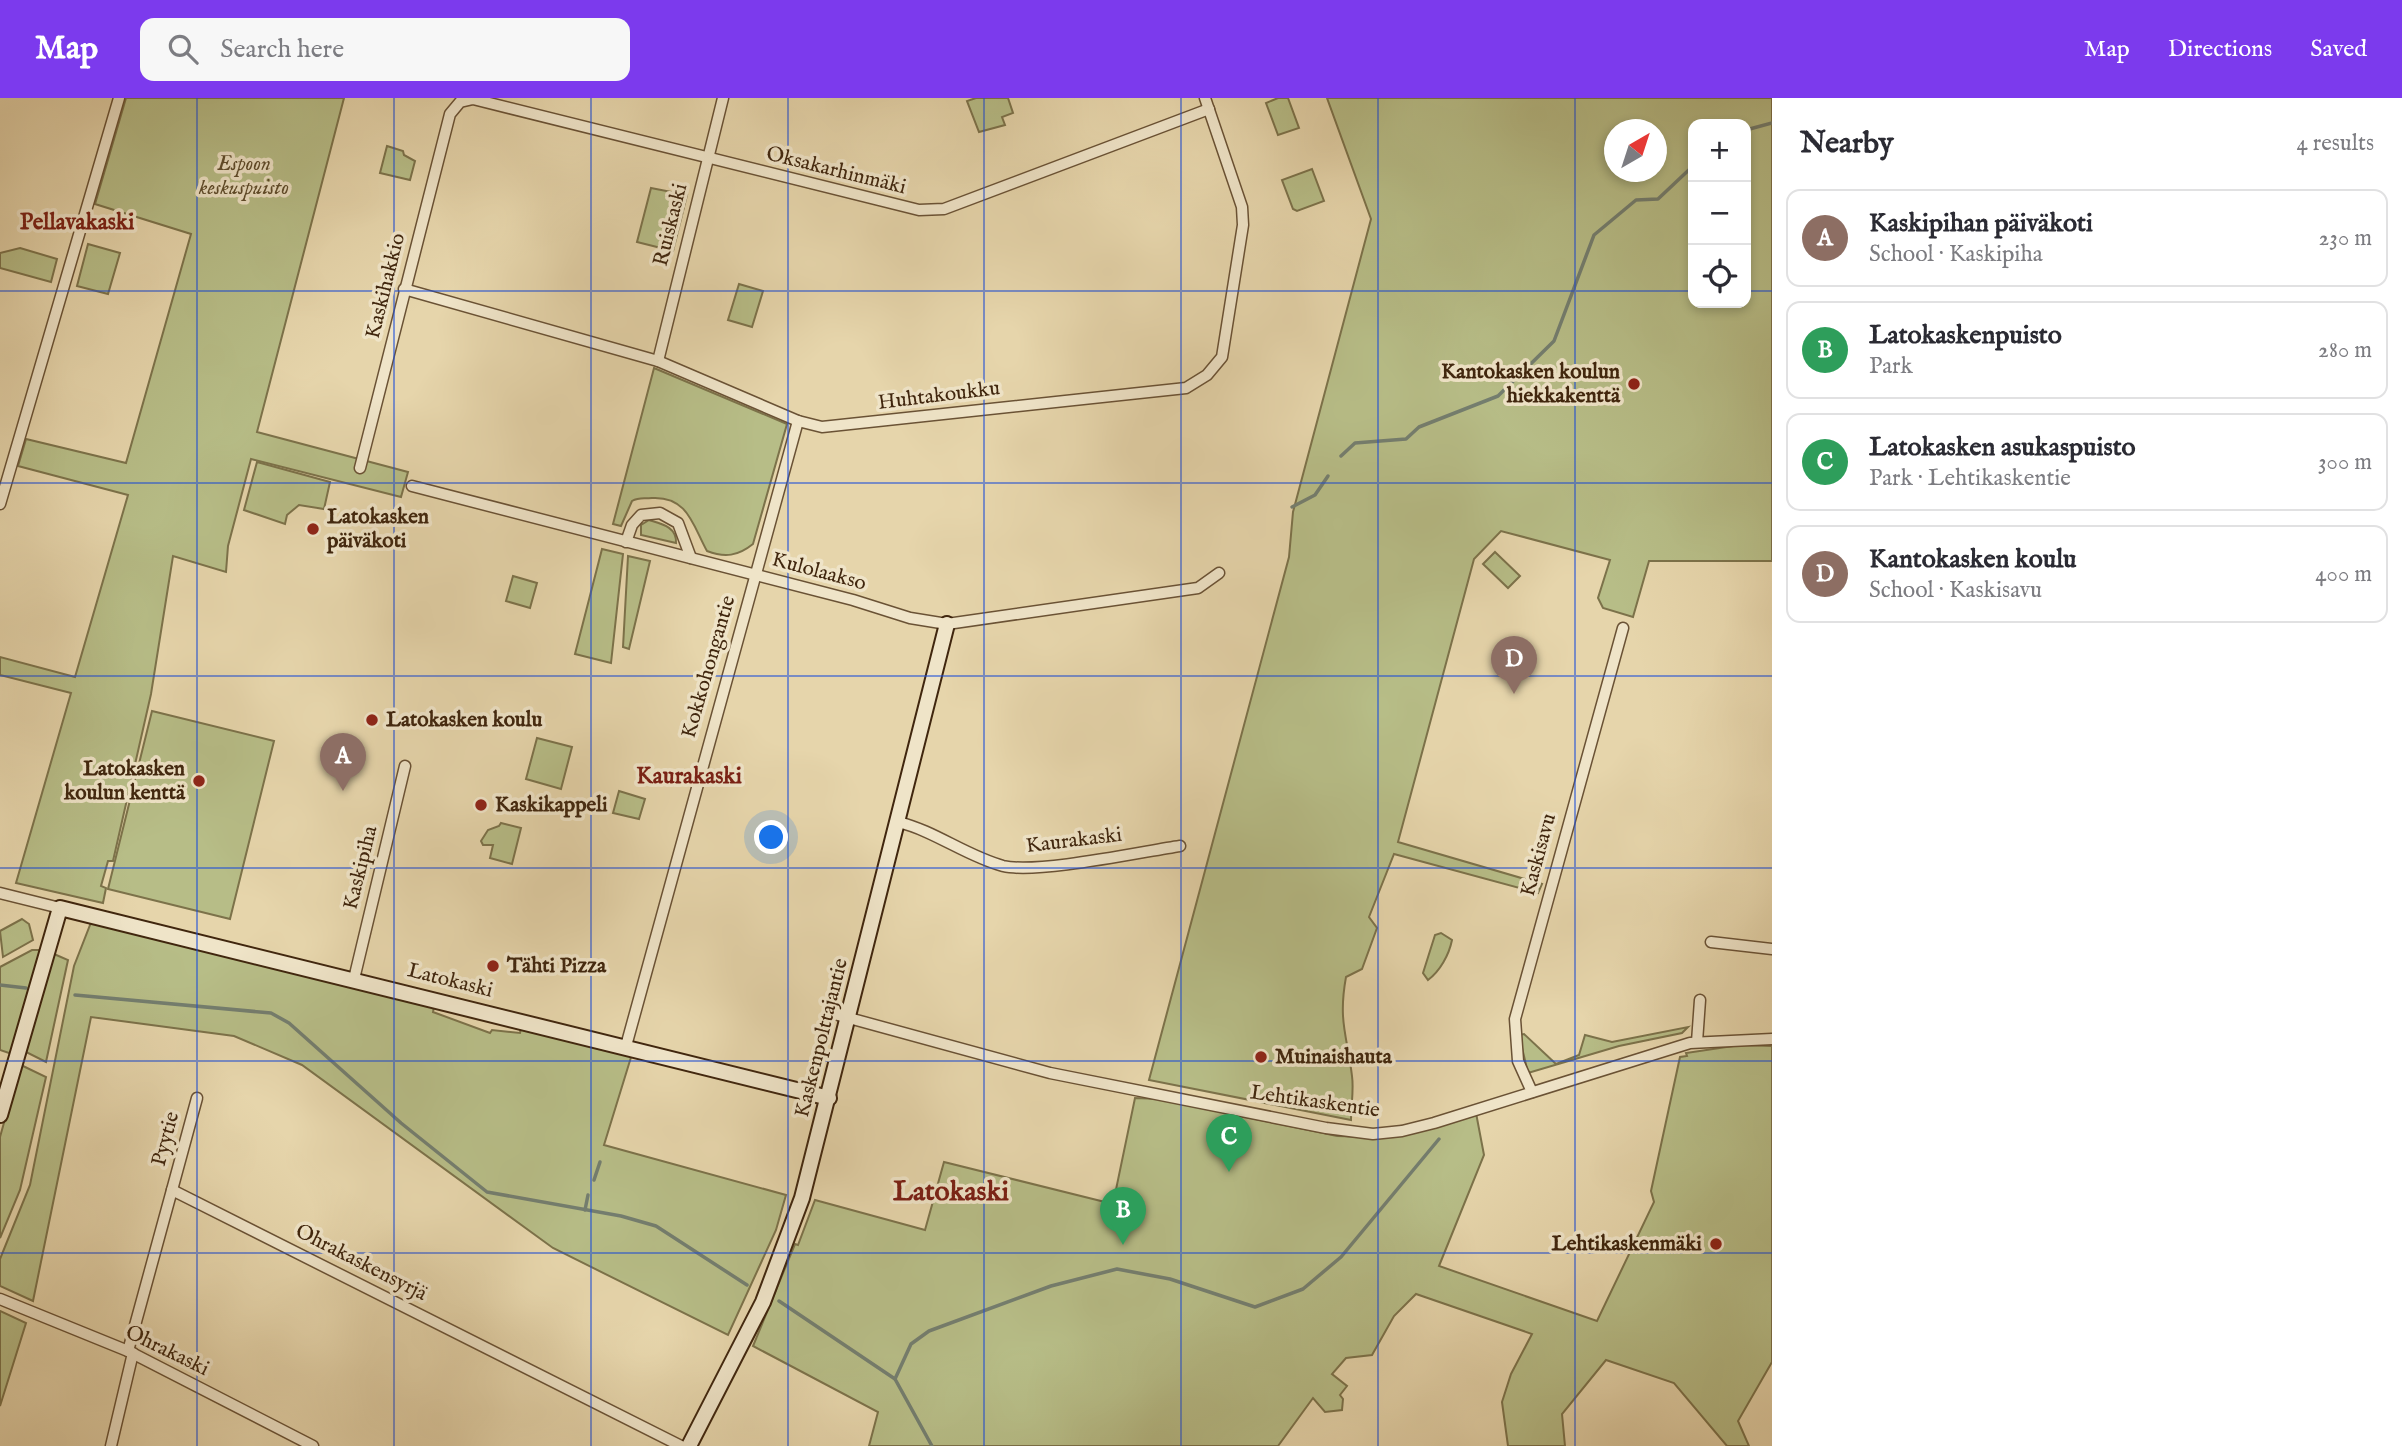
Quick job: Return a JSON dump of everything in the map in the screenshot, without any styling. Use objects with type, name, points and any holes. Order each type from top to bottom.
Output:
[{"type":"street","points":[[0,504],[119,98]]},
{"type":"street","name":"Ruiskaski","points":[[658,361],[723,98]]},
{"type":"street","name":"Huhtakoukku","points":[[404,289],[658,361],[798,421],[822,427],[1186,388],[1205,378],[1222,357],[1244,216],[1205,98]]},
{"type":"street","name":"Oksakarhinmäki","points":[[450,114],[460,102],[473,99],[895,207],[932,210],[944,209],[1209,109]]},
{"type":"street","name":"Kaskihakkio","points":[[360,468],[450,114]]},
{"type":"street","name":"Kokkohongantie","points":[[626,1046],[798,421]]},
{"type":"street","name":"Kulolaakso","points":[[412,486],[910,618],[947,624],[1198,588],[1219,573]]},
{"type":"street","points":[[626,542],[632,525],[640,515],[660,513],[678,523],[691,558]]},
{"type":"street","name":"Kaskenpolttajantie","points":[[690,1446],[763,1302],[789,1240],[830,1098],[844,1016],[898,822],[947,624]]},
{"type":"street","name":"Kaskisavu","points":[[1532,1092],[1518,1061],[1515,1019],[1623,628]]},
{"type":"street","name":"Kaskipiha","points":[[354,979],[405,766]]},
{"type":"street","name":"Kaurakaski","points":[[898,822],[921,829],[989,861],[1017,868],[1180,846]]},
{"type":"street","points":[[0,893],[60,908],[0,1115]]},
{"type":"street","name":"Latokaski","points":[[60,908],[830,1098]]},
{"type":"street","points":[[1711,942],[1772,949]]},
{"type":"street","points":[[1697,1042],[1700,1000]]},
{"type":"street","name":"Lehtikaskentie","points":[[844,1016],[1056,1074],[1326,1128],[1361,1132],[1402,1131],[1697,1042],[1772,1039]]},
{"type":"street","name":"Pyytie","points":[[172,1190],[197,1098]]},
{"type":"street","points":[[111,1446],[130,1352],[172,1190]]},
{"type":"street","name":"Ohrakaskensyrjä","points":[[172,1190],[681,1446]]},
{"type":"street","name":"Ohrakaski","points":[[0,1299],[130,1352],[313,1446]]},
{"type":"green space","name":"Espoon keskuspuisto","points":[[126,98],[344,98],[257,432],[408,472],[401,497],[251,459],[228,546],[226,572],[173,556],[151,694],[113,861],[108,861],[101,886],[106,888],[103,903],[16,883],[71,693],[0,675],[0,657],[75,677],[128,495],[18,466],[26,439],[126,463],[191,234],[95,204]]},
{"type":"green space","points":[[976,98],[1008,98],[1013,113],[1002,117],[1005,125],[979,132],[967,101]]},
{"type":"green space","points":[[1278,98],[1288,98],[1299,128],[1278,135],[1266,103]]},
{"type":"green space","points":[[1327,98],[1772,98],[1772,561],[1649,561],[1633,617],[1603,608],[1598,598],[1610,560],[1501,531],[1474,559],[1398,842],[1542,884],[1538,893],[1394,854],[1369,917],[1377,928],[1362,969],[1346,977],[1343,1017],[1353,1081],[1351,1120],[1149,1080],[1289,557],[1293,512],[1371,219]]},
{"type":"green space","points":[[387,146],[403,151],[404,155],[415,161],[410,180],[380,173]]},
{"type":"green space","points":[[1312,169],[1324,201],[1297,211],[1293,209],[1282,180]]},
{"type":"green space","points":[[651,188],[687,195],[673,251],[637,242]]},
{"type":"green space","points":[[88,244],[120,253],[108,294],[77,286]]},
{"type":"green space","points":[[20,248],[57,259],[51,282],[0,268],[0,253]]},
{"type":"green space","points":[[739,284],[763,291],[752,327],[728,320]]},
{"type":"green space","points":[[654,368],[787,424],[753,544],[742,551],[720,555],[707,551],[688,514],[674,502],[664,499],[641,498],[632,501],[621,526],[613,524]]},
{"type":"green space","points":[[257,462],[330,482],[324,509],[299,505],[287,515],[285,524],[244,510]]},
{"type":"green space","points":[[649,520],[671,530],[676,543],[641,535],[641,525]]},
{"type":"green space","points":[[602,549],[623,554],[611,663],[575,654]]},
{"type":"green space","points":[[1495,552],[1520,576],[1508,588],[1483,564]]},
{"type":"green space","points":[[628,556],[650,561],[629,649],[623,647]]},
{"type":"green space","points":[[513,576],[537,583],[530,608],[506,601]]},
{"type":"green space","name":"Latokasken koulun kenttä","points":[[152,711],[274,741],[230,919],[108,889]]},
{"type":"green space","points":[[537,738],[572,747],[561,789],[526,779]]},
{"type":"green space","points":[[619,791],[645,799],[639,819],[613,813]]},
{"type":"green space","points":[[501,823],[521,828],[512,864],[490,858],[493,845],[483,845],[481,841],[488,830]]},
{"type":"green space","points":[[22,919],[29,924],[33,940],[3,957],[0,931]]},
{"type":"green space","points":[[92,920],[434,1007],[433,1012],[490,1033],[492,1030],[520,1033],[521,1028],[632,1054],[604,1145],[786,1195],[776,1230],[728,1335],[553,1248],[302,1065],[234,1036],[91,1017],[33,1301],[0,1286],[0,1259],[30,1185],[74,966]]},
{"type":"green space","points":[[1441,933],[1452,940],[1451,946],[1440,967],[1428,980],[1423,973],[1435,935]]},
{"type":"green space","points":[[32,950],[43,950],[12,1054],[0,1050],[0,967]]},
{"type":"green space","points":[[54,954],[68,960],[46,1062],[26,1052]]},
{"type":"green space","points":[[1688,1027],[1682,1033],[1619,1046],[1528,1073],[1519,1035],[1524,1034],[1556,1064],[1579,1055],[1585,1035],[1612,1042]]},
{"type":"green space","points":[[1740,1045],[1772,1046],[1772,1362],[1738,1421],[1749,1446],[1727,1446],[1674,1383],[1606,1360],[1562,1414],[1565,1446],[1508,1446],[1502,1402],[1511,1374],[1532,1334],[1416,1294],[1394,1316],[1372,1355],[1346,1358],[1332,1374],[1347,1386],[1340,1395],[1343,1399],[1342,1410],[1325,1412],[1313,1398],[1278,1446],[869,1446],[878,1412],[753,1346],[815,1200],[925,1230],[944,1162],[1113,1204],[1135,1098],[1160,1099],[1337,1136],[1368,1137],[1476,1113],[1484,1155],[1439,1266],[1597,1321],[1654,1202],[1651,1191],[1680,1057],[1687,1056],[1686,1053]]},
{"type":"green space","points":[[23,1066],[46,1077],[20,1190],[0,1238],[0,1137],[19,1069]]},
{"type":"green space","points":[[0,1311],[26,1323],[0,1406]]},
{"type":"waterway","points":[[1751,129],[1772,123]]},
{"type":"waterway","points":[[1341,456],[1355,443],[1406,439],[1419,427],[1498,396],[1554,341],[1594,235],[1636,200],[1658,199],[1688,171]]},
{"type":"waterway","points":[[1292,507],[1315,495],[1328,476]]},
{"type":"waterway","points":[[0,985],[26,988]]},
{"type":"waterway","points":[[75,995],[271,1013],[289,1023],[401,1123],[487,1192],[621,1216],[656,1226],[747,1285]]},
{"type":"waterway","points":[[895,1379],[911,1344],[929,1331],[1051,1286],[1117,1269],[1170,1279],[1255,1307],[1303,1289],[1341,1257],[1439,1139]]},
{"type":"waterway","points":[[594,1180],[600,1162]]},
{"type":"waterway","points":[[585,1210],[588,1195]]},
{"type":"waterway","points":[[779,1301],[895,1379],[932,1446]]},
{"type":"place","name":"Kantokasken koulun hiekkakenttä","points":[[1634,384]]},
{"type":"place","name":"Latokasken päiväkoti","points":[[313,529]]},
{"type":"place","name":"Kantokasken koulu","points":[[1514,694]]},
{"type":"place","name":"Latokasken koulu","points":[[372,720]]},
{"type":"place","name":"Latokasken koulun kenttä","points":[[199,781]]},
{"type":"place","name":"Kaskipihan päiväkoti","points":[[343,791]]},
{"type":"place","name":"Kaskikappeli","points":[[481,805]]},
{"type":"place","name":"Tähti Pizza","points":[[493,966]]},
{"type":"place","name":"Muinaishauta","points":[[1261,1057]]},
{"type":"place","name":"Latokasken asukaspuisto","points":[[1229,1172]]},
{"type":"place","name":"Lehtikaskenmäki","points":[[1716,1244]]},
{"type":"place","name":"Latokaskenpuisto","points":[[1123,1245]]},
{"type":"district","name":"Pellavakaski","points":[[77,222]]},
{"type":"district","name":"Kaurakaski","points":[[689,776]]},
{"type":"district","name":"Latokaski","points":[[951,1192]]}]
